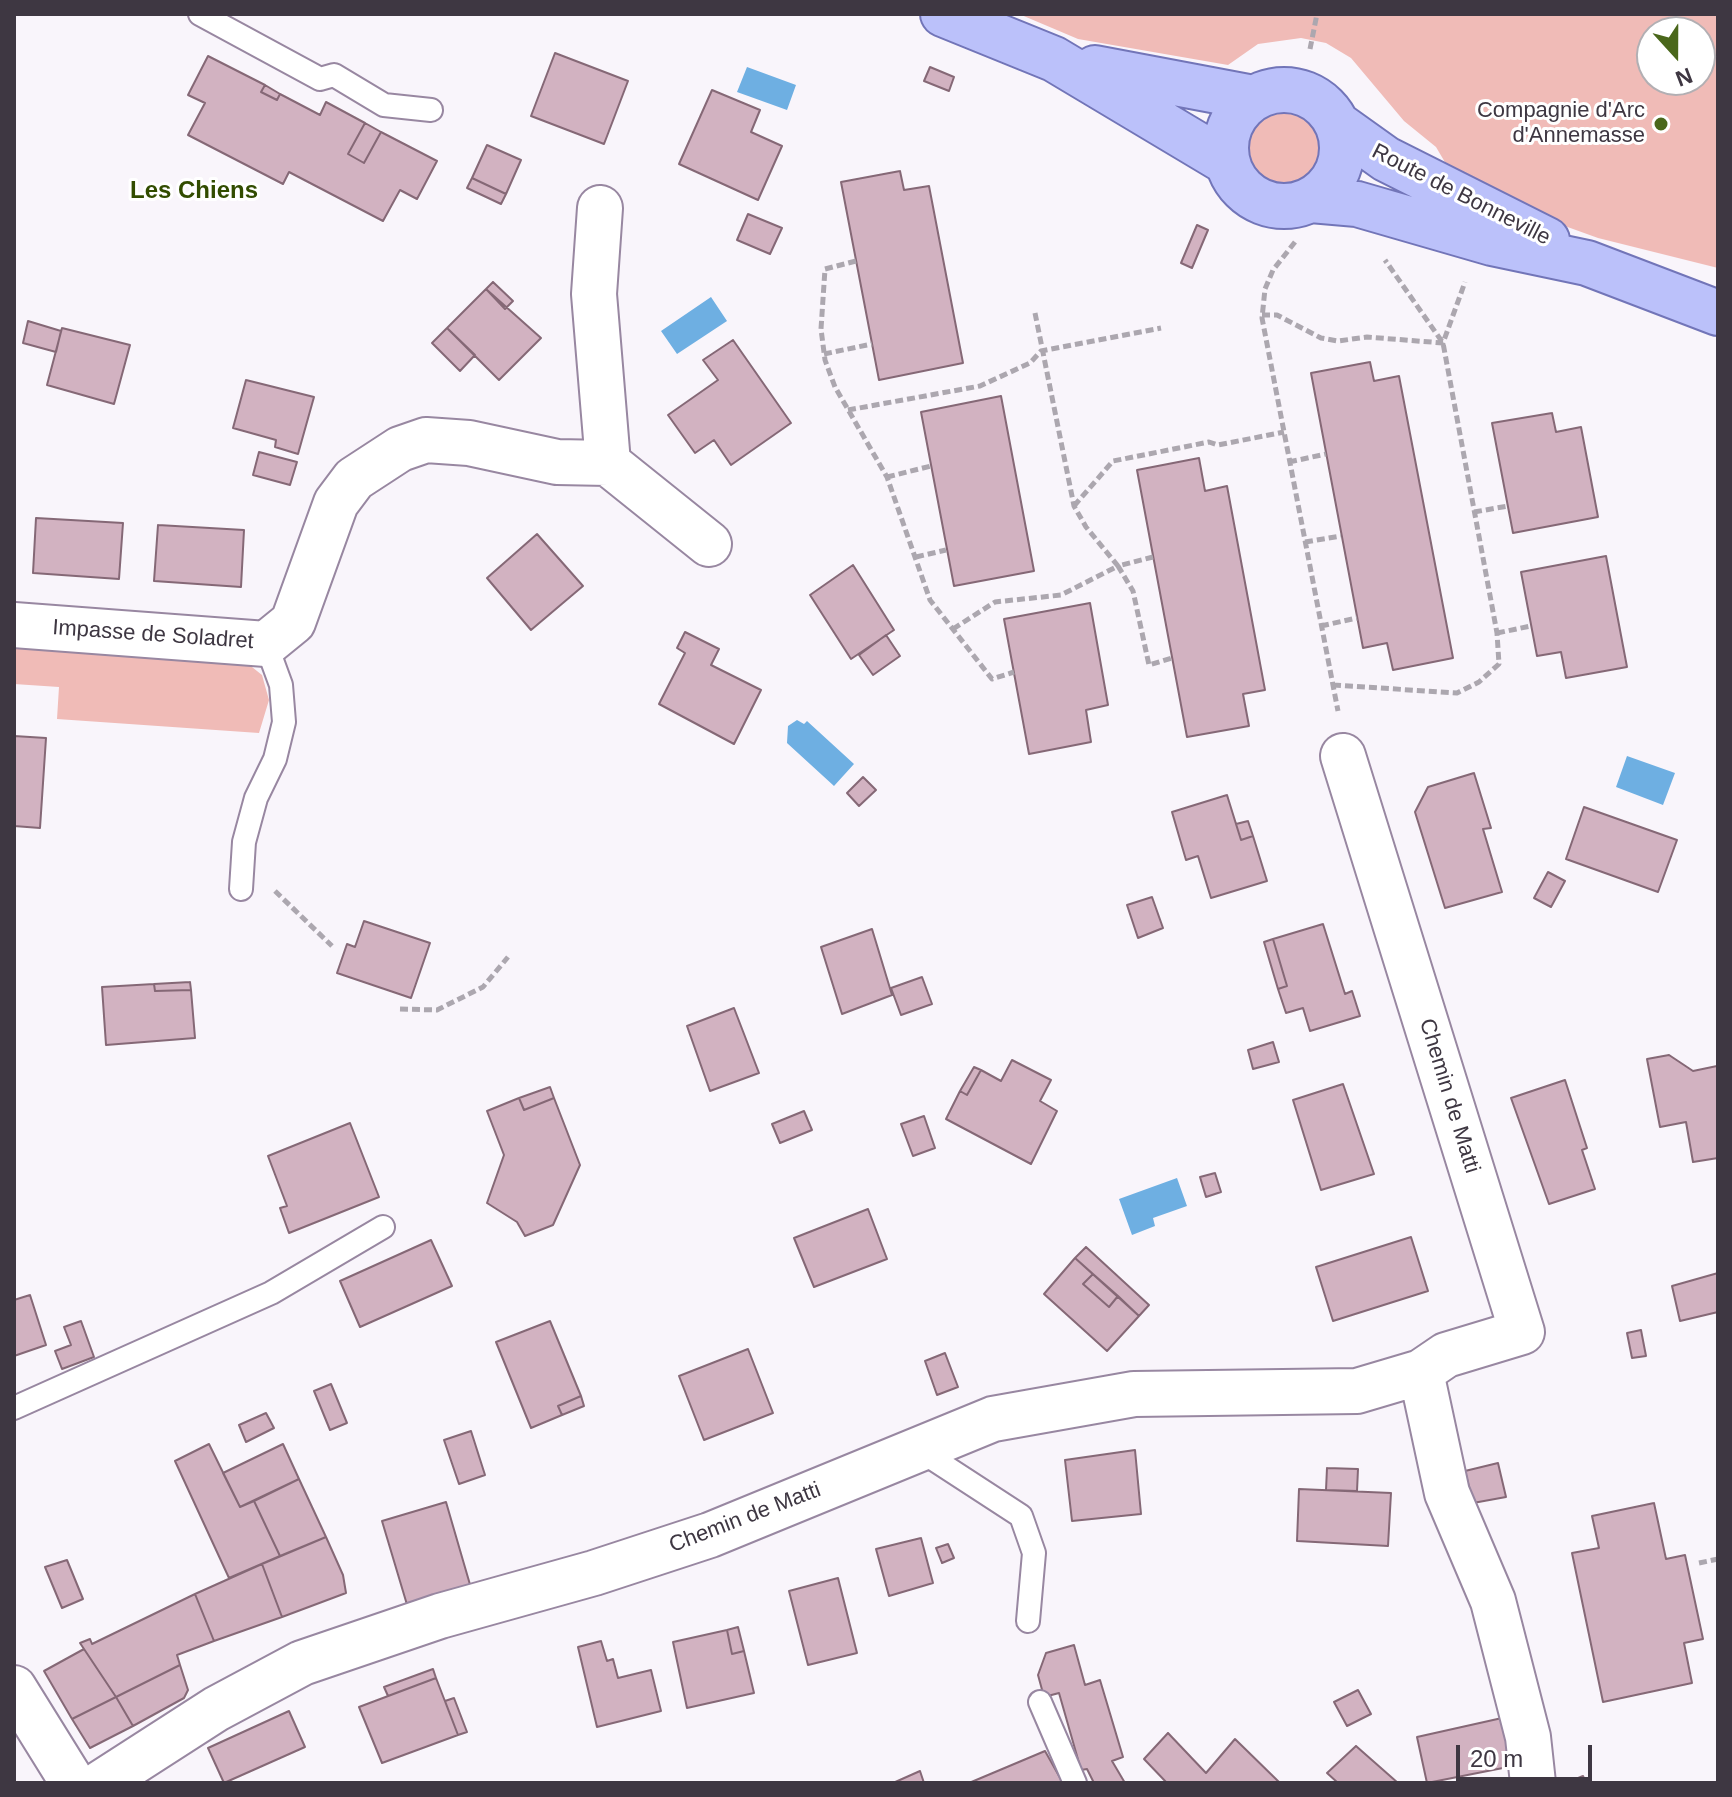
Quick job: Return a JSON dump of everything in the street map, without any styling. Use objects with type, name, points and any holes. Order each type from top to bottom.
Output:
[{"type":"main road","points":[[943,14],[1054,59],[1228,163]]},
{"type":"main road","points":[[1054,59],[1171,85],[1254,98],[1285,90],[1306,94],[1324,106],[1337,124],[1342,142],[1340,162],[1332,180],[1307,214],[1265,203],[1241,188],[1228,163],[1228,131],[1238,112],[1254,98]]},
{"type":"main road","name":"Route de Bonneville","points":[[1337,124],[1386,159],[1526,227],[1587,263]]},
{"type":"main road","name":"Route de Bonneville","points":[[1307,214],[1357,204],[1492,243],[1587,263],[1718,313]]},
{"type":"street","points":[[600,208],[594,294],[608,463],[709,544]]},
{"type":"street","name":"Impasse de Soladret","points":[[14,625],[266,644],[293,622],[336,503],[354,479],[400,449],[426,440],[469,443],[557,462],[608,463]]},
{"type":"street","name":"Chemin de Matti","points":[[101,1783],[216,1709],[302,1663],[440,1616],[594,1573],[710,1535],[993,1419],[1134,1394],[1357,1391],[1421,1372],[1446,1355],[1522,1332],[1343,756]]},
{"type":"street","points":[[1421,1372],[1447,1493],[1493,1601],[1528,1737],[1533,1783]]},
{"type":"street","points":[[14,1688],[73,1783]]},
{"type":"lane","points":[[200,14],[320,79],[334,75],[384,105],[431,110]]},
{"type":"lane","points":[[241,889],[241,860],[256,798],[275,759],[284,722],[281,685],[266,644]]},
{"type":"lane","points":[[14,1408],[271,1293],[383,1227]]},
{"type":"lane","points":[[918,1449],[1021,1516],[1034,1553],[1028,1621]]},
{"type":"lane","points":[[1040,1702],[1075,1783]]},
{"type":"path","points":[[1310,49],[1317,14]]},
{"type":"path","points":[[1307,214],[1273,270],[1265,289],[1262,315],[1333,685],[1343,756]]},
{"type":"path","points":[[1333,685],[1457,693],[1479,682],[1499,664],[1497,633],[1443,343],[1389,267],[1380,247]]},
{"type":"path","points":[[856,261],[825,269],[821,329],[824,354],[835,387],[887,477],[930,600],[992,679],[1014,672]]},
{"type":"path","points":[[1443,343],[1466,277]]},
{"type":"path","points":[[1035,313],[1074,506],[1133,591],[1149,665],[1172,658]]},
{"type":"path","points":[[1262,315],[1277,315],[1321,338],[1338,341],[1367,337],[1443,343]]},
{"type":"path","points":[[848,410],[980,386],[1030,363],[1041,351],[1161,328]]},
{"type":"path","points":[[824,354],[872,344]]},
{"type":"path","points":[[1074,506],[1113,461],[1209,442],[1218,445],[1284,432]]},
{"type":"path","points":[[1289,462],[1326,454]]},
{"type":"path","points":[[887,477],[931,466]]},
{"type":"path","points":[[1474,512],[1508,506]]},
{"type":"path","points":[[1305,542],[1341,536]]},
{"type":"path","points":[[916,557],[946,550]]},
{"type":"path","points":[[953,629],[995,602],[1061,595],[1118,566],[1153,557]]},
{"type":"path","points":[[1321,626],[1357,618]]},
{"type":"path","points":[[1497,633],[1531,626]]},
{"type":"path","points":[[241,860],[332,946]]},
{"type":"path","points":[[400,1009],[437,1010],[483,987],[508,957]]},
{"type":"path","points":[[1699,1563],[1718,1559]]},
{"type":"shaded area","points":[[1019,14],[1718,14],[1718,268],[1598,238],[1490,199],[1441,175],[1446,164],[1436,147],[1404,121],[1351,58],[1326,43],[1301,38],[1258,44],[1228,65],[1078,39]]},
{"type":"shaded area","points":[[1284,113],[1303,119],[1313,129],[1319,148],[1313,167],[1303,177],[1284,183],[1265,177],[1255,167],[1249,148],[1255,129],[1265,119]]},
{"type":"shaded area","points":[[14,643],[247,663],[262,675],[269,700],[259,733],[57,719],[59,687],[14,684]]},
{"type":"water","points":[[747,67],[796,85],[787,110],[737,92]]},
{"type":"water","points":[[711,297],[727,321],[677,354],[661,331]]},
{"type":"water","points":[[797,720],[804,724],[807,721],[854,764],[834,786],[787,743],[788,726]]},
{"type":"water","points":[[1627,756],[1675,773],[1663,805],[1616,787]]},
{"type":"water","points":[[1177,1178],[1187,1206],[1153,1218],[1155,1226],[1132,1235],[1119,1199]]},
{"type":"building","points":[[555,53],[628,81],[604,144],[531,116]]},
{"type":"building","points":[[208,56],[265,85],[261,92],[277,100],[280,94],[320,115],[326,102],[365,123],[348,154],[364,163],[381,132],[437,161],[417,199],[400,190],[383,221],[289,172],[283,184],[188,135],[205,103],[188,95]]},
{"type":"building","points":[[930,67],[954,77],[949,91],[924,81]]},
{"type":"building","points":[[265,85],[280,94],[277,100],[261,92]]},
{"type":"building","points":[[712,90],[760,110],[751,132],[782,146],[758,200],[679,164]]},
{"type":"building","points":[[365,123],[381,132],[364,163],[348,154]]},
{"type":"building","points":[[487,145],[521,160],[506,194],[472,178]]},
{"type":"building","points":[[900,171],[904,190],[929,186],[963,363],[879,380],[841,182]]},
{"type":"building","points":[[472,178],[506,194],[501,204],[467,188]]},
{"type":"building","points":[[748,214],[782,228],[770,254],[737,240]]},
{"type":"building","points":[[1197,225],[1208,230],[1192,268],[1181,263]]},
{"type":"building","points":[[493,282],[513,301],[505,309],[486,289]]},
{"type":"building","points":[[486,289],[541,338],[499,380],[447,328]]},
{"type":"building","points":[[28,321],[61,331],[56,352],[23,343]]},
{"type":"building","points":[[62,328],[130,345],[114,404],[47,385]]},
{"type":"building","points":[[447,328],[475,355],[460,371],[432,343]]},
{"type":"building","points":[[733,340],[791,423],[731,465],[714,440],[695,453],[668,415],[718,380],[703,360]]},
{"type":"building","points":[[1370,362],[1374,381],[1399,376],[1453,658],[1393,670],[1387,643],[1363,648],[1311,373]]},
{"type":"building","points":[[246,380],[314,397],[298,454],[275,447],[276,440],[233,428]]},
{"type":"building","points":[[1001,396],[1034,571],[954,586],[921,412]]},
{"type":"building","points":[[1552,413],[1556,432],[1581,427],[1598,517],[1513,533],[1492,423]]},
{"type":"building","points":[[259,452],[297,462],[290,485],[253,475]]},
{"type":"building","points":[[1199,458],[1205,491],[1227,486],[1265,690],[1243,694],[1249,726],[1187,737],[1137,470]]},
{"type":"building","points":[[36,518],[123,523],[119,579],[33,573]]},
{"type":"building","points":[[158,525],[244,530],[241,587],[154,581]]},
{"type":"building","points":[[537,534],[583,586],[531,630],[487,578]]},
{"type":"building","points":[[1606,556],[1627,667],[1566,678],[1561,652],[1537,656],[1521,572]]},
{"type":"building","points":[[853,565],[894,630],[851,659],[810,595]]},
{"type":"building","points":[[1090,603],[1108,705],[1086,710],[1091,742],[1029,754],[1004,619]]},
{"type":"building","points":[[685,632],[719,649],[711,665],[761,690],[734,744],[659,704],[685,653],[677,648]]},
{"type":"building","points":[[886,635],[900,656],[873,675],[859,655]]},
{"type":"building","points":[[14,736],[46,738],[40,828],[14,826]]},
{"type":"building","points":[[1474,773],[1491,828],[1483,829],[1502,892],[1445,908],[1415,812],[1428,787]]},
{"type":"building","points":[[863,777],[876,790],[859,806],[847,793]]},
{"type":"building","points":[[1227,795],[1241,840],[1253,836],[1267,881],[1211,898],[1198,856],[1186,860],[1172,812]]},
{"type":"building","points":[[1584,807],[1677,840],[1658,892],[1566,859]]},
{"type":"building","points":[[1248,821],[1253,836],[1241,840],[1236,824]]},
{"type":"building","points":[[1548,872],[1565,881],[1551,907],[1534,898]]},
{"type":"building","points":[[1152,897],[1163,928],[1138,938],[1127,905]]},
{"type":"building","points":[[364,921],[430,943],[411,998],[337,973],[347,944],[355,947]]},
{"type":"building","points":[[1323,924],[1345,994],[1352,991],[1360,1016],[1310,1031],[1303,1008],[1286,1013],[1278,989],[1287,986],[1273,939]]},
{"type":"building","points":[[872,929],[892,995],[842,1014],[821,947]]},
{"type":"building","points":[[1273,939],[1287,986],[1278,989],[1264,942]]},
{"type":"building","points":[[922,977],[932,1004],[901,1015],[891,988]]},
{"type":"building","points":[[190,982],[191,990],[155,991],[154,984]]},
{"type":"building","points":[[154,984],[155,991],[191,990],[195,1038],[106,1045],[102,987]]},
{"type":"building","points":[[734,1008],[759,1073],[710,1091],[687,1026]]},
{"type":"building","points":[[1273,1042],[1279,1062],[1253,1069],[1248,1050]]},
{"type":"building","points":[[1669,1055],[1693,1071],[1717,1066],[1718,1158],[1693,1162],[1686,1122],[1660,1127],[1647,1059]]},
{"type":"building","points":[[1012,1060],[1051,1080],[1040,1101],[1057,1111],[1031,1164],[946,1119],[960,1091],[967,1095],[981,1070],[1001,1081]]},
{"type":"building","points":[[974,1067],[981,1070],[967,1095],[960,1091]]},
{"type":"building","points":[[1565,1080],[1587,1148],[1582,1150],[1595,1189],[1549,1204],[1511,1098]]},
{"type":"building","points":[[1343,1084],[1374,1174],[1321,1190],[1293,1100]]},
{"type":"building","points":[[550,1087],[554,1098],[524,1110],[519,1098]]},
{"type":"building","points":[[519,1098],[524,1110],[554,1098],[580,1165],[553,1225],[525,1236],[517,1222],[487,1203],[504,1155],[487,1111]]},
{"type":"building","points":[[804,1111],[812,1130],[780,1143],[772,1124]]},
{"type":"building","points":[[924,1116],[935,1148],[913,1156],[901,1124]]},
{"type":"building","points":[[350,1123],[379,1197],[289,1233],[280,1208],[287,1206],[268,1156]]},
{"type":"building","points":[[1215,1173],[1221,1192],[1206,1197],[1200,1177]]},
{"type":"building","points":[[868,1209],[887,1259],[814,1287],[794,1238]]},
{"type":"building","points":[[1411,1237],[1428,1291],[1333,1321],[1316,1267]]},
{"type":"building","points":[[431,1240],[452,1286],[360,1327],[340,1281]]},
{"type":"building","points":[[1086,1247],[1149,1305],[1139,1316],[1075,1258]]},
{"type":"building","points":[[1075,1258],[1093,1274],[1083,1284],[1109,1307],[1118,1296],[1139,1316],[1107,1351],[1044,1294]]},
{"type":"building","points":[[1718,1273],[1718,1312],[1680,1321],[1672,1286]]},
{"type":"building","points":[[1093,1274],[1118,1296],[1109,1307],[1083,1284]]},
{"type":"building","points":[[30,1295],[46,1345],[14,1356],[14,1300]]},
{"type":"building","points":[[81,1321],[94,1357],[62,1369],[55,1351],[71,1345],[64,1327]]},
{"type":"building","points":[[550,1321],[581,1396],[558,1406],[562,1415],[531,1428],[496,1342]]},
{"type":"building","points":[[1641,1330],[1646,1356],[1632,1358],[1627,1333]]},
{"type":"building","points":[[748,1349],[773,1413],[704,1440],[679,1376]]},
{"type":"building","points":[[945,1353],[958,1387],[937,1395],[925,1361]]},
{"type":"building","points":[[331,1384],[347,1423],[330,1430],[314,1391]]},
{"type":"building","points":[[581,1396],[584,1406],[562,1415],[558,1406]]},
{"type":"building","points":[[266,1413],[274,1428],[246,1442],[239,1425]]},
{"type":"building","points":[[471,1431],[485,1475],[459,1484],[444,1440]]},
{"type":"building","points":[[209,1444],[240,1507],[254,1501],[280,1556],[229,1578],[175,1461]]},
{"type":"building","points":[[283,1444],[299,1479],[240,1507],[223,1473]]},
{"type":"building","points":[[1135,1450],[1141,1514],[1072,1521],[1065,1460]]},
{"type":"building","points":[[1498,1463],[1506,1497],[1473,1503],[1465,1471]]},
{"type":"building","points":[[1327,1468],[1358,1469],[1357,1491],[1326,1490]]},
{"type":"building","points":[[299,1479],[326,1537],[280,1556],[254,1501]]},
{"type":"building","points":[[1299,1489],[1391,1493],[1388,1546],[1297,1541]]},
{"type":"building","points":[[446,1502],[471,1588],[408,1608],[382,1521]]},
{"type":"building","points":[[1654,1503],[1666,1559],[1685,1555],[1703,1639],[1684,1643],[1692,1683],[1603,1702],[1572,1553],[1599,1548],[1592,1516]]},
{"type":"building","points":[[326,1537],[343,1575],[346,1593],[282,1617],[262,1564]]},
{"type":"building","points":[[921,1538],[933,1583],[889,1596],[876,1549]]},
{"type":"building","points":[[948,1544],[954,1558],[942,1563],[936,1548]]},
{"type":"building","points":[[67,1560],[83,1599],[62,1608],[45,1567]]},
{"type":"building","points":[[262,1564],[282,1617],[214,1641],[195,1594]]},
{"type":"building","points":[[838,1578],[857,1653],[808,1665],[789,1591]]},
{"type":"building","points":[[195,1594],[214,1641],[177,1655],[180,1665],[116,1697],[80,1643],[90,1639],[92,1644]]},
{"type":"building","points":[[738,1627],[744,1651],[732,1654],[727,1630]]},
{"type":"building","points":[[727,1630],[732,1654],[744,1651],[754,1693],[687,1708],[673,1642]]},
{"type":"building","points":[[601,1641],[607,1661],[613,1659],[618,1678],[651,1670],[661,1711],[597,1727],[578,1647]]},
{"type":"building","points":[[1074,1645],[1085,1685],[1100,1680],[1123,1757],[1112,1761],[1125,1783],[1094,1783],[1087,1769],[1081,1770],[1059,1693],[1044,1697],[1038,1675],[1046,1653]]},
{"type":"building","points":[[84,1649],[116,1697],[72,1719],[44,1671]]},
{"type":"building","points":[[180,1665],[188,1690],[184,1698],[133,1726],[116,1697]]},
{"type":"building","points":[[433,1669],[436,1678],[388,1696],[384,1687]]},
{"type":"building","points":[[436,1678],[458,1735],[382,1763],[359,1707]]},
{"type":"building","points":[[1358,1690],[1371,1714],[1347,1726],[1334,1702]]},
{"type":"building","points":[[116,1697],[133,1726],[90,1748],[72,1719]]},
{"type":"building","points":[[454,1698],[467,1732],[458,1735],[445,1701]]},
{"type":"building","points":[[289,1711],[305,1747],[224,1783],[208,1748]]},
{"type":"building","points":[[1502,1718],[1513,1766],[1427,1783],[1417,1737]]},
{"type":"building","points":[[1168,1733],[1206,1773],[1235,1739],[1280,1783],[1167,1783],[1144,1759]]},
{"type":"building","points":[[1356,1746],[1398,1783],[1338,1783],[1327,1773]]},
{"type":"building","points":[[1045,1751],[1063,1783],[969,1783]]},
{"type":"building","points":[[920,1771],[924,1783],[893,1783]]},
{"type":"building","points":[[1583,1776],[1586,1783],[1566,1783]]},
{"type":"place","name":"Compagnie d'Arc d'Annemasse","points":[[1661,124]]},
{"type":"district","name":"Les Chiens","points":[[194,191]]}]
